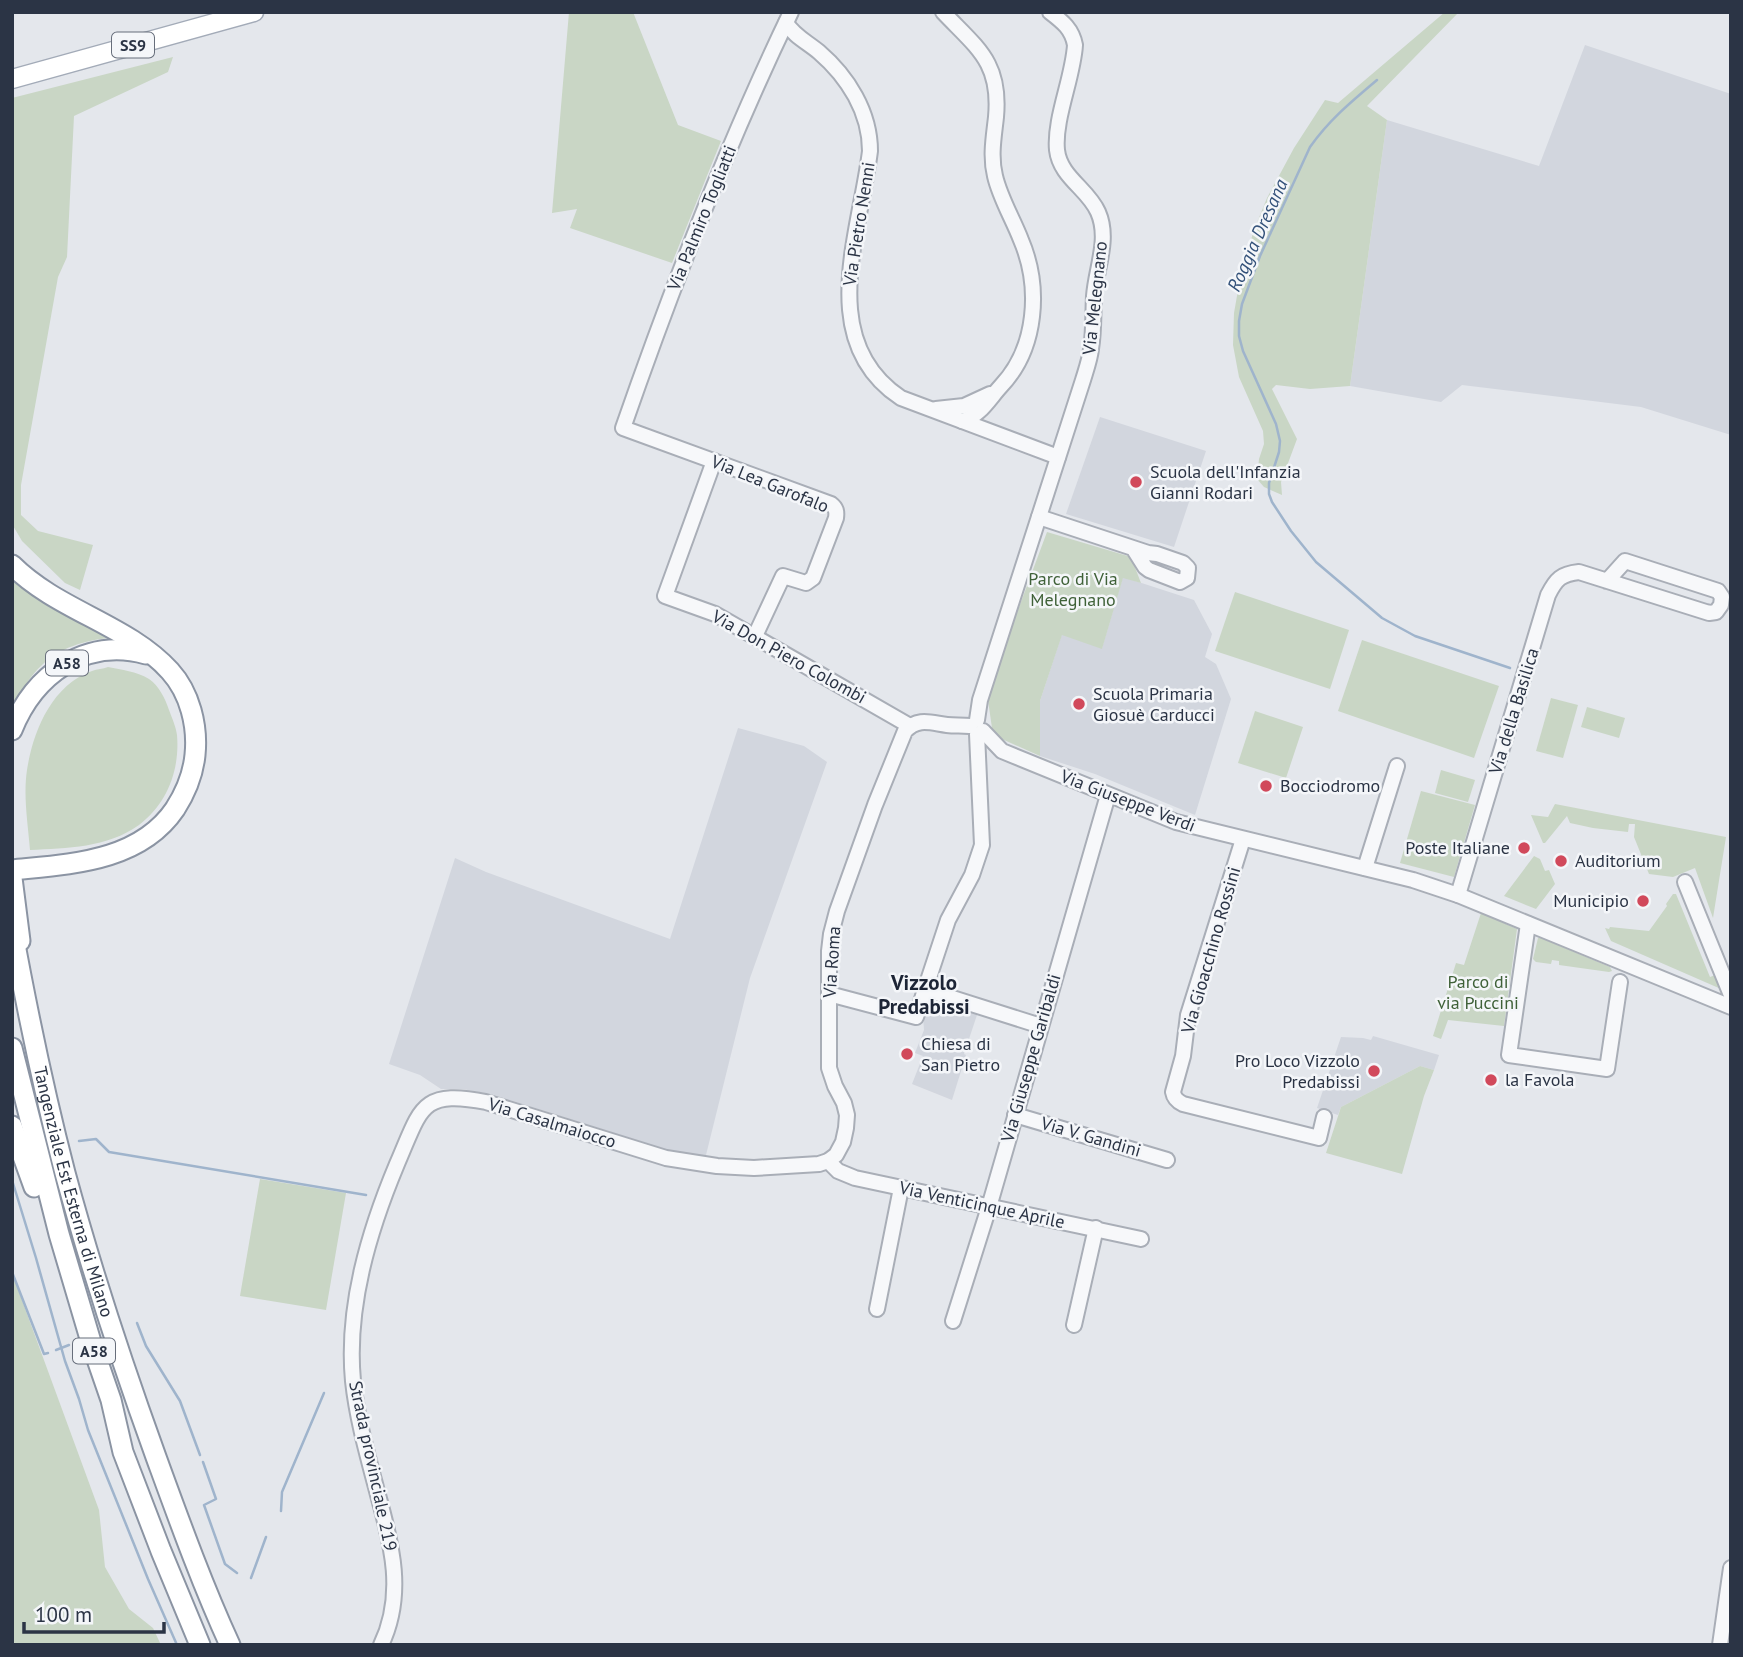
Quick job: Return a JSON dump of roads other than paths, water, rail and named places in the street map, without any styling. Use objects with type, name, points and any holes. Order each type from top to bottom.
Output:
[{"type":"highway","name":"A58","points":[[12,565],[48,594],[138,645],[171,672],[190,705],[197,742],[189,781],[170,815],[156,830],[127,849],[106,856],[85,862],[15,872],[23,988]]},
{"type":"highway","name":"A58","points":[[12,730],[39,686],[72,660],[104,650],[137,651],[151,655]]},
{"type":"highway","name":"Tangenziale Est Esterna di Milano","points":[[12,928],[41,1073],[65,1170],[101,1295],[177,1515],[230,1645]]},
{"type":"highway","name":"Tangenziale Est Esterna di Milano","points":[[12,1048],[55,1220],[111,1399],[123,1452],[200,1645]]},
{"type":"highway","name":"A58","points":[[12,1126],[41,1209],[69,1306],[79,1327],[91,1342]]},
{"type":"main road","name":"SS9","points":[[12,79],[254,12]]},
{"type":"street","points":[[943,12],[980,51],[995,79],[998,98],[993,147],[995,175],[1031,268],[1033,310],[1024,351],[1014,372],[972,417],[962,421],[963,413],[973,403]]},
{"type":"street","name":"Via Melegnano","points":[[829,994],[916,1017],[948,920],[972,875],[982,845],[977,728],[979,700],[1091,354],[1095,290],[1102,241],[1097,210],[1066,172],[1058,155],[1058,130],[1075,45],[1068,26],[1050,12]]},
{"type":"street","name":"Via Pietro Nenni","points":[[789,18],[792,32],[820,53],[848,83],[860,105],[869,133],[869,162],[849,283],[849,311],[855,337],[867,362],[883,384],[901,398],[1058,457]]},
{"type":"street","name":"Via Palmiro Togliatti","points":[[622,428],[689,246],[755,89],[789,18]]},
{"type":"street","points":[[928,409],[973,403],[995,393]]},
{"type":"street","points":[[995,393],[987,411],[993,428],[1002,436]]},
{"type":"street","name":"Via Lea Garofalo","points":[[622,428],[835,507],[836,512],[813,578],[806,583],[783,576],[755,636]]},
{"type":"street","name":"Via Don Piero Colombi","points":[[715,461],[665,596],[715,614],[910,726]]},
{"type":"street","points":[[1039,517],[1132,548]]},
{"type":"street","name":"Via della Basilica","points":[[1458,895],[1548,595],[1554,583],[1566,573],[1579,572],[1709,613],[1716,612],[1721,605],[1722,597],[1718,591],[1625,561],[1607,580]]},
{"type":"street","points":[[910,726],[925,721],[977,728]]},
{"type":"street","name":"Via Roma","points":[[828,1161],[836,1155],[843,1142],[847,1115],[829,1068],[830,946],[836,915],[902,737],[910,726]]},
{"type":"street","name":"Via Giuseppe Verdi","points":[[977,728],[1002,751],[1170,820],[1413,880],[1458,895],[1731,1007]]},
{"type":"street","points":[[1365,868],[1398,766]]},
{"type":"street","name":"Via Giuseppe Garibaldi","points":[[953,1321],[1108,795]]},
{"type":"street","name":"Via Gioacchino Rossini","points":[[1243,839],[1188,1015],[1183,1056],[1173,1096],[1182,1104],[1319,1138],[1324,1117]]},
{"type":"street","points":[[1685,882],[1731,995]]},
{"type":"street","points":[[1528,924],[1509,1055],[1607,1069],[1620,982]]},
{"type":"street","points":[[924,989],[1041,1026]]},
{"type":"street","name":"Via Casalmaiocco","points":[[369,1244],[394,1171],[416,1120],[426,1106],[443,1098],[461,1097],[486,1102],[666,1158],[741,1168],[811,1165],[828,1161]]},
{"type":"street","name":"Via V. Gandini","points":[[1015,1115],[1167,1160]]},
{"type":"street","name":"Via Venticinque Aprile","points":[[828,1161],[838,1171],[849,1176],[1141,1239]]},
{"type":"street","points":[[877,1309],[901,1188]]},
{"type":"street","points":[[1074,1325],[1096,1228]]},
{"type":"street","name":"Strada provinciale 219","points":[[369,1244],[354,1312],[352,1361],[359,1417],[390,1538],[395,1574],[393,1607],[381,1645]]},
{"type":"street","points":[[1720,1645],[1731,1568]]},
{"type":"waterway","name":"Roggia Dresana","points":[[1377,80],[1333,119],[1310,147],[1260,256],[1242,304],[1239,336],[1243,351],[1276,424],[1280,441],[1269,483],[1269,494],[1291,531],[1316,562],[1382,618],[1415,636],[1510,668]]},
{"type":"waterway","points":[[79,1141],[96,1139],[109,1152],[366,1195]]},
{"type":"waterway","points":[[12,1180],[88,1430],[177,1645]]},
{"type":"waterway","points":[[12,1272],[44,1354],[48,1353]]},
{"type":"waterway","points":[[137,1323],[146,1346],[180,1401],[200,1455]]},
{"type":"waterway","points":[[56,1350],[69,1345]]},
{"type":"waterway","points":[[281,1511],[282,1492],[324,1393]]},
{"type":"waterway","points":[[203,1462],[216,1499],[204,1505],[225,1564],[237,1573]]},
{"type":"waterway","points":[[251,1578],[266,1537]]},
{"type":"place","name":"Scuola dell'Infanzia Gianni Rodari","points":[[1136,482]]},
{"type":"place","name":"Scuola Primaria Giosuè Carducci","points":[[1079,704]]},
{"type":"place","name":"Bocciodromo","points":[[1266,786]]},
{"type":"place","name":"Poste Italiane","points":[[1524,848]]},
{"type":"place","name":"Auditorium","points":[[1561,861]]},
{"type":"place","name":"Municipio","points":[[1643,901]]},
{"type":"place","name":"Chiesa di San Pietro","points":[[907,1054]]},
{"type":"place","name":"Pro Loco Vizzolo Predabissi","points":[[1374,1071]]},
{"type":"place","name":"la Favola","points":[[1491,1080]]},
{"type":"district","name":"Vizzolo Predabissi","points":[[924,995]]},
{"type":"park label","name":"Parco di Via Melegnano","points":[[1073,589]]},
{"type":"park label","name":"Parco di via Puccini","points":[[1478,992]]}]
